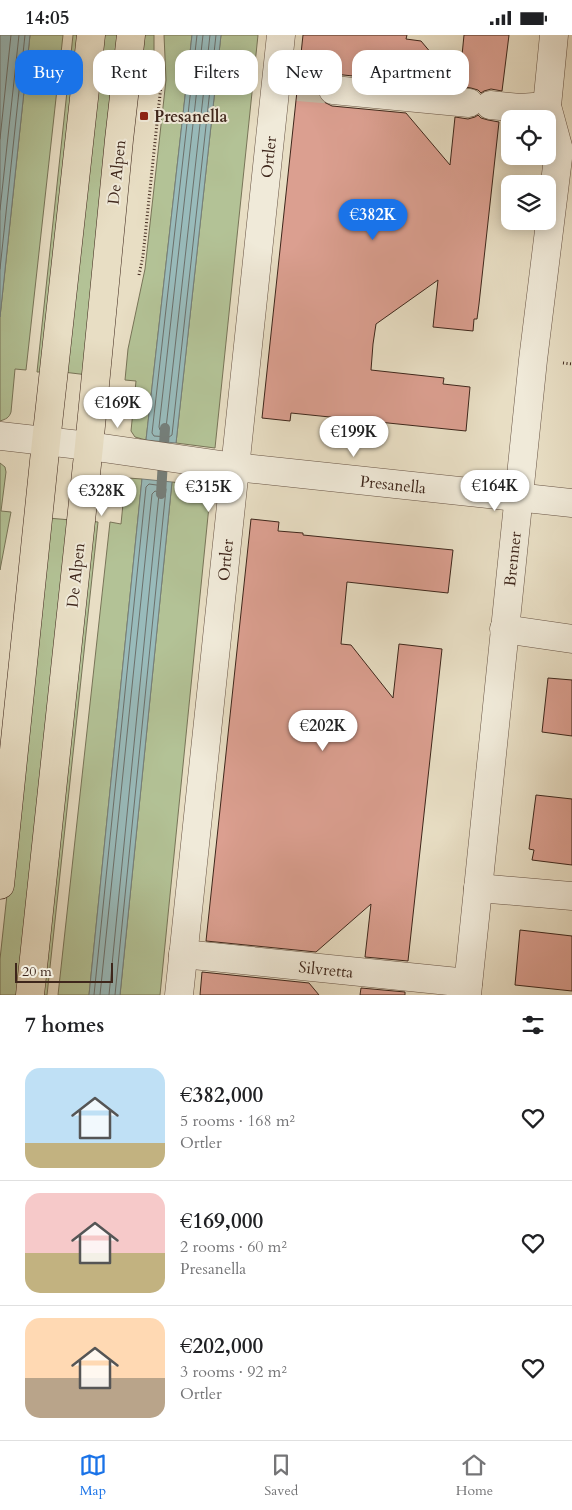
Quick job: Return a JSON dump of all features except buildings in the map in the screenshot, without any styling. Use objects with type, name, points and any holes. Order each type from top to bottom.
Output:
[{"type":"main road","points":[[0,885],[46,441],[91,35]]},
{"type":"main road","name":"De Alpen","points":[[30,995],[90,446],[118,150],[131,35]]},
{"type":"street","name":"Ortler","points":[[179,995],[235,467],[287,86],[282,35]]},
{"type":"street","name":"Brenner","points":[[468,989],[533,360],[565,151],[546,106],[554,35]]},
{"type":"street","points":[[342,91],[520,108],[546,106]]},
{"type":"street","name":"Presanella","points":[[0,436],[90,446],[235,467],[572,503]]},
{"type":"street","points":[[504,629],[572,639]]},
{"type":"street","points":[[478,887],[572,896]]},
{"type":"street","name":"Silvretta","points":[[183,954],[468,989]]},
{"type":"green space","points":[[30,35],[63,35],[61,50],[28,50]]},
{"type":"green space","points":[[73,35],[82,35],[80,50],[71,50]]},
{"type":"green space","points":[[101,35],[124,35],[122,50],[99,50]]},
{"type":"green space","points":[[142,35],[154,35],[154,50],[141,50]]},
{"type":"green space","points":[[164,35],[192,35],[190,50],[175,50],[175,95],[185,95],[146,440],[135,437],[131,431],[136,381],[125,380],[128,349],[145,269],[165,95]]},
{"type":"green space","points":[[221,35],[258,35],[256,50],[219,50]]},
{"type":"green space","points":[[24,95],[56,95],[26,370],[15,369],[11,412],[7,418],[0,421],[0,317]]},
{"type":"green space","points":[[67,95],[75,95],[45,372],[37,372]]},
{"type":"green space","points":[[94,95],[118,95],[88,375],[63,372]]},
{"type":"green space","points":[[214,95],[252,95],[215,448],[176,443]]},
{"type":"green space","points":[[0,463],[5,467],[6,472],[1,511],[11,512],[0,570]]},
{"type":"green space","points":[[128,478],[142,479],[89,995],[58,995],[110,522],[121,524],[125,484]]},
{"type":"green space","points":[[172,482],[211,486],[160,995],[120,995]]},
{"type":"green space","points":[[48,518],[71,520],[20,995],[0,995],[0,959]]},
{"type":"green space","points":[[89,521],[98,522],[47,995],[38,995]]},
{"type":"water","points":[[0,35],[30,35],[28,50],[15,50],[15,95],[24,95],[0,317]]},
{"type":"water","points":[[192,35],[221,35],[219,50],[190,50]]},
{"type":"water","points":[[185,95],[214,95],[176,443],[146,440]]},
{"type":"water","points":[[142,479],[172,482],[120,995],[89,995]]},
{"type":"waterway","points":[[161,494],[165,428]]},
{"type":"place","name":"Presanella","points":[[144,116]]}]
